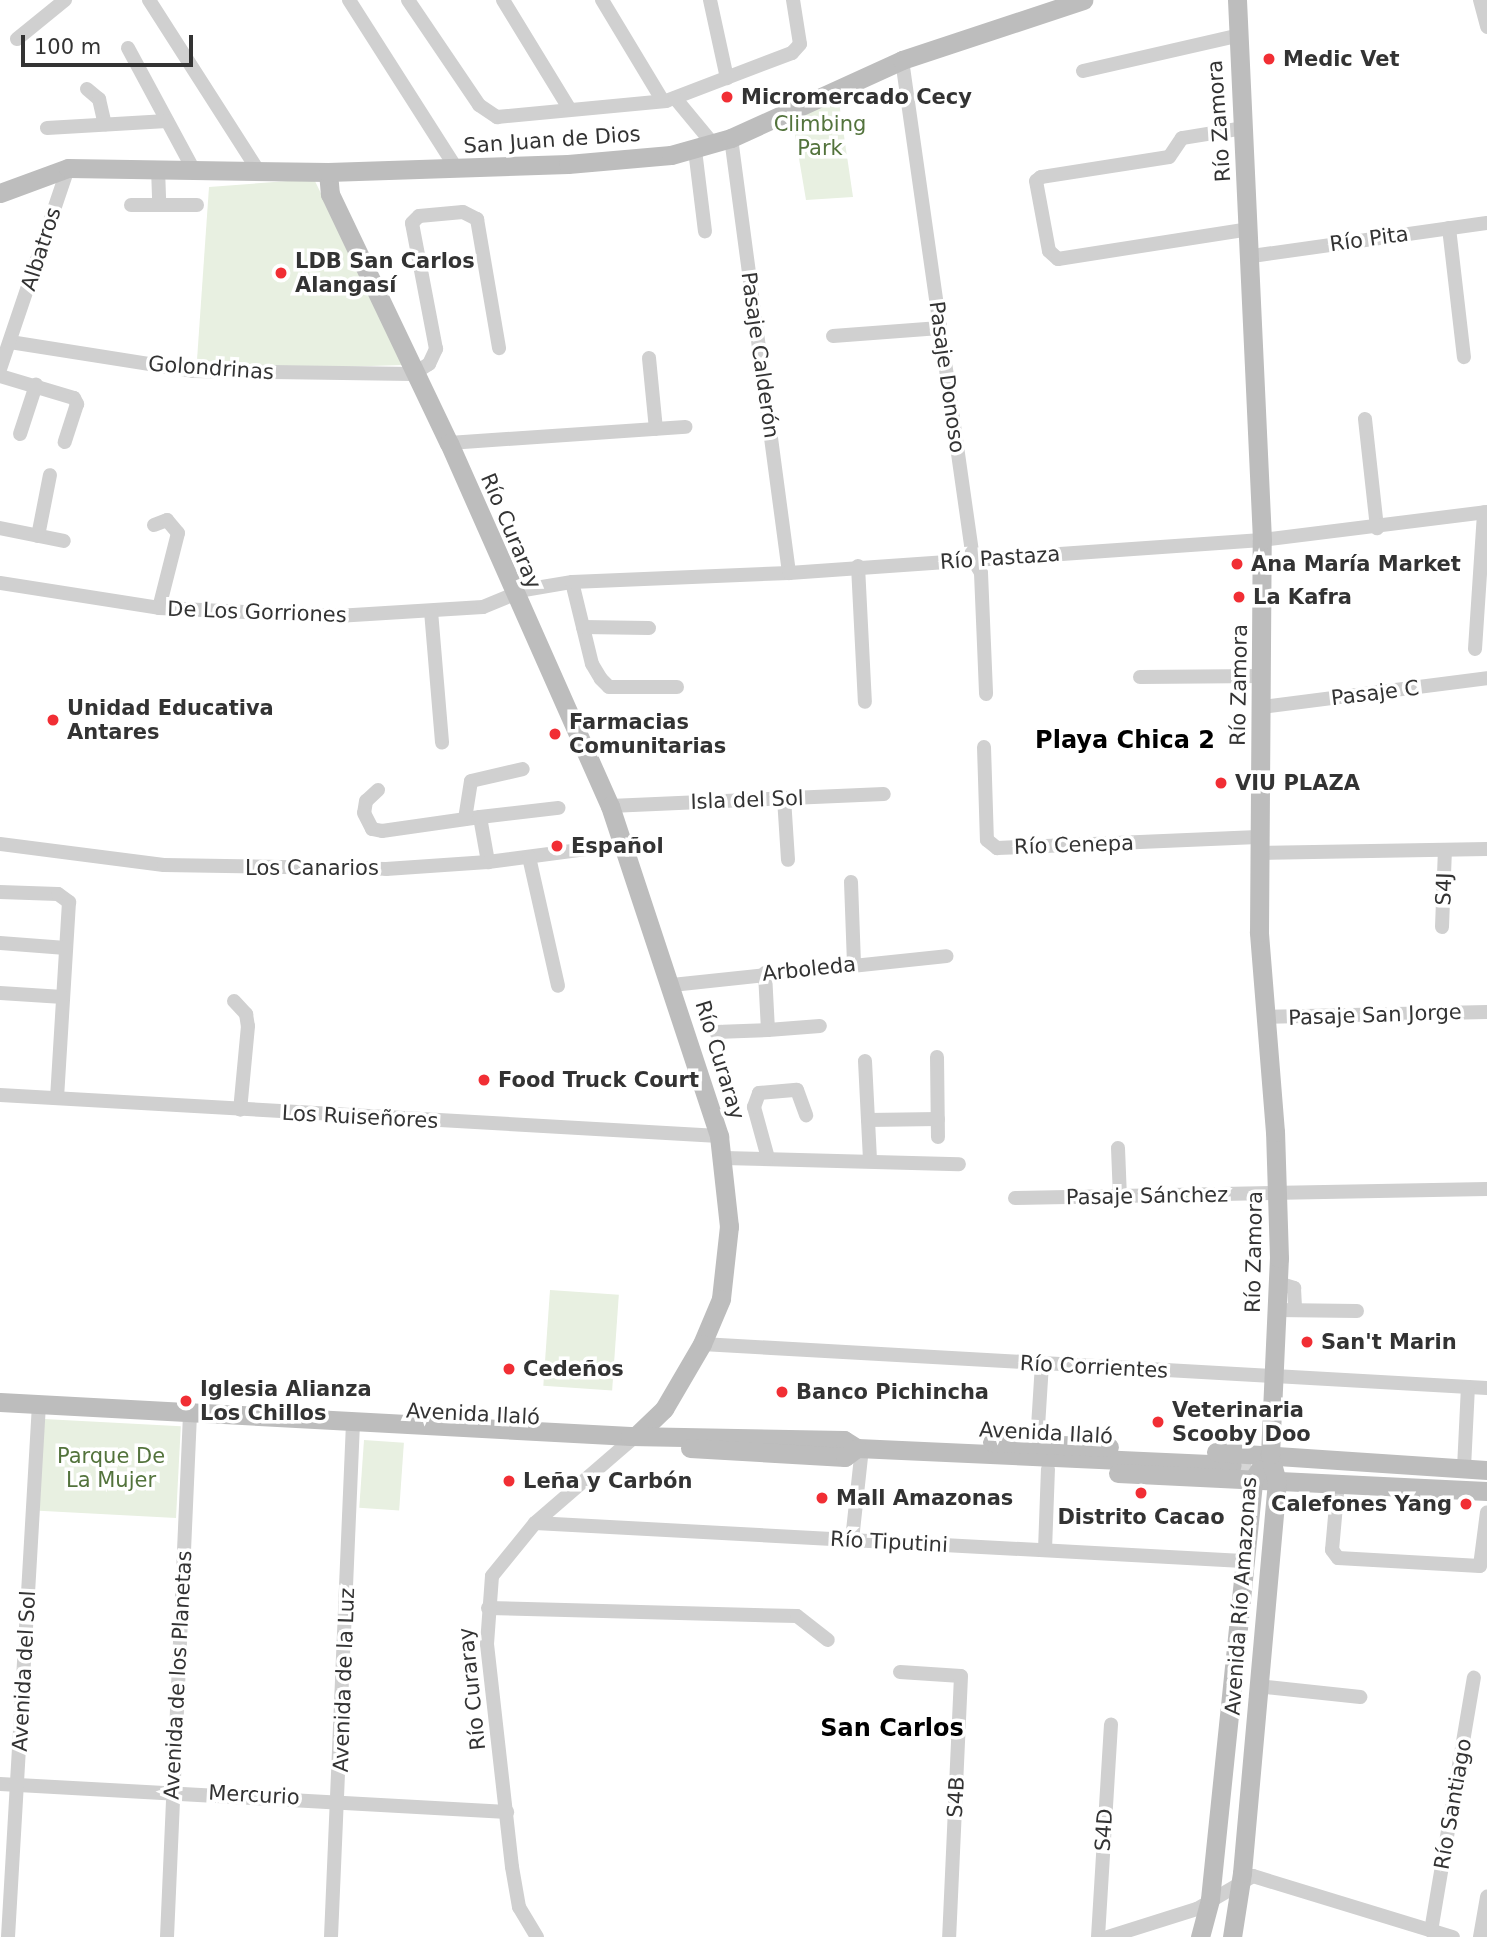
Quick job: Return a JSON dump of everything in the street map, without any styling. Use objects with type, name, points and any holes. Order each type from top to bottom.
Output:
[{"type":"street","points":[[17,39],[65,0]]},
{"type":"street","points":[[149,0],[257,169]]},
{"type":"street","points":[[349,0],[456,168]]},
{"type":"street","points":[[408,0],[488,115],[668,100],[727,78],[799,49],[793,0]]},
{"type":"street","points":[[503,0],[569,108]]},
{"type":"street","points":[[602,0],[668,100],[710,145],[705,231]]},
{"type":"street","points":[[710,0],[727,78]]},
{"type":"street","name":"San Juan de Dios","points":[[0,193],[68,168],[192,167],[327,172],[568,164],[710,145],[902,60],[1083,0]]},
{"type":"street","points":[[1231,0],[1232,37],[1237,58]]},
{"type":"street","name":"Río Zamora","points":[[1237,0],[1237,58],[1252,256],[1262,540],[1263,676],[1258,845],[1264,1017],[1278,1194],[1278,1283],[1286,1310],[1273,1378],[1270,1455]]},
{"type":"street","points":[[1480,0],[1487,27]]},
{"type":"street","points":[[1083,71],[1232,37]]},
{"type":"street","points":[[128,48],[192,167]]},
{"type":"street","name":"Pasaje Donoso","points":[[902,60],[973,559],[981,573],[986,694]]},
{"type":"street","points":[[87,89],[99,99],[105,124]]},
{"type":"street","points":[[47,128],[167,121]]},
{"type":"street","points":[[1244,128],[1182,138],[1169,158],[1041,177],[1036,181],[1049,251],[1058,259],[1250,229]]},
{"type":"street","name":"Pasaje Calderón","points":[[710,145],[789,573]]},
{"type":"street","name":"Albatros","points":[[0,369],[68,168]]},
{"type":"street","points":[[158,168],[159,205]]},
{"type":"street","name":"Río Curaray","points":[[327,172],[330,194],[449,443],[514,596],[610,806],[672,985],[724,1158],[726,1279],[702,1345],[664,1409],[535,1522],[495,1571],[488,1608],[492,1698],[516,1896],[537,1937]]},
{"type":"street","points":[[131,205],[197,205]]},
{"type":"street","points":[[414,374],[429,364],[436,349],[411,238],[412,223],[419,216],[463,212],[477,219],[499,348]]},
{"type":"street","name":"Río Pita","points":[[1252,256],[1487,223]]},
{"type":"street","points":[[1449,228],[1464,357]]},
{"type":"street","points":[[833,336],[940,328]]},
{"type":"street","name":"Golondrinas","points":[[10,342],[193,371],[414,374]]},
{"type":"street","points":[[649,358],[656,429]]},
{"type":"street","points":[[0,376],[74,398],[76,404],[65,442]]},
{"type":"street","points":[[20,435],[36,385]]},
{"type":"street","points":[[1365,419],[1377,528]]},
{"type":"street","points":[[449,443],[685,427]]},
{"type":"street","points":[[38,536],[50,475]]},
{"type":"street","points":[[1475,649],[1486,512]]},
{"type":"street","name":"Río Pastaza","points":[[514,596],[524,590],[572,582],[789,573],[858,566],[1262,540],[1377,528],[1486,512]]},
{"type":"street","points":[[154,525],[167,520],[178,533],[159,608]]},
{"type":"street","points":[[0,528],[64,541]]},
{"type":"street","points":[[858,566],[865,702]]},
{"type":"street","points":[[572,582],[592,664],[609,687],[677,687]]},
{"type":"street","name":"De Los Gorriones","points":[[0,583],[159,608],[337,616],[483,607],[514,596]]},
{"type":"street","points":[[431,611],[442,743]]},
{"type":"street","points":[[583,627],[649,628]]},
{"type":"street","points":[[1140,677],[1263,676]]},
{"type":"street","name":"Pasaje C","points":[[1262,707],[1487,678]]},
{"type":"street","name":"Río Cenepa","points":[[984,747],[987,841],[997,848],[1258,845],[1487,849]]},
{"type":"street","points":[[488,862],[473,818],[471,781],[523,769]]},
{"type":"street","points":[[378,790],[366,801],[364,813],[372,829],[382,831],[558,808]]},
{"type":"street","name":"Isla del Sol","points":[[610,806],[884,794]]},
{"type":"street","points":[[784,798],[788,860]]},
{"type":"street","name":"Los Canarios","points":[[0,844],[164,865],[386,869],[488,862],[624,844]]},
{"type":"street","name":"S4J","points":[[1442,928],[1445,850]]},
{"type":"street","points":[[529,857],[558,986]]},
{"type":"street","points":[[851,882],[854,964]]},
{"type":"street","points":[[0,892],[64,896],[69,902],[57,1098]]},
{"type":"street","points":[[0,943],[66,948]]},
{"type":"street","name":"Arboleda","points":[[672,985],[765,973],[946,956]]},
{"type":"street","points":[[765,973],[768,1030]]},
{"type":"street","points":[[0,993],[63,997]]},
{"type":"street","points":[[234,1001],[246,1014],[248,1026],[240,1110]]},
{"type":"street","name":"Pasaje San Jorge","points":[[1264,1017],[1487,1012]]},
{"type":"street","points":[[716,1032],[820,1026]]},
{"type":"street","points":[[937,1057],[938,1137]]},
{"type":"street","points":[[865,1061],[870,1160]]},
{"type":"street","points":[[768,1158],[754,1107],[759,1093],[797,1090],[806,1115]]},
{"type":"street","name":"Los Ruiseñores","points":[[0,1095],[719,1136]]},
{"type":"street","points":[[868,1120],[938,1119]]},
{"type":"street","points":[[1118,1149],[1119,1198]]},
{"type":"street","points":[[724,1158],[959,1164]]},
{"type":"street","name":"Pasaje Sánchez","points":[[1015,1198],[1487,1189]]},
{"type":"street","points":[[1286,1310],[1357,1311]]},
{"type":"street","name":"Río Corrientes","points":[[702,1345],[1487,1388]]},
{"type":"street","points":[[1037,1443],[1042,1364]]},
{"type":"street","points":[[1464,1468],[1468,1387]]},
{"type":"street","name":"Avenida Ilaló","points":[[0,1402],[39,1408]]},
{"type":"street","name":"Avenida Ilaló","points":[[0,1408],[630,1440],[844,1440],[859,1448],[1232,1465]]},
{"type":"street","name":"Avenida del Sol","points":[[8,1937],[39,1408]]},
{"type":"street","name":"Avenida de los Planetas","points":[[167,1937],[190,1417]]},
{"type":"street","name":"Avenida de la Luz","points":[[331,1937],[353,1426]]},
{"type":"street","points":[[952,1451],[984,1441],[1270,1455],[1487,1470]]},
{"type":"street","points":[[852,1540],[859,1448]]},
{"type":"street","points":[[952,1451],[982,1465],[1253,1480],[1281,1475],[1487,1479]]},
{"type":"street","name":"Avenida Río Amazonas","points":[[1200,1937],[1210,1899],[1253,1480],[1270,1455],[1281,1475],[1257,1685],[1241,1883],[1232,1937]]},
{"type":"street","points":[[1045,1550],[1048,1469]]},
{"type":"street","points":[[1281,1475],[1338,1483],[1487,1491]]},
{"type":"street","points":[[1338,1483],[1332,1550],[1338,1558],[1480,1566],[1487,1512]]},
{"type":"street","name":"Río Tiputini","points":[[535,1522],[1243,1561]]},
{"type":"street","points":[[488,1608],[797,1616],[828,1640]]},
{"type":"street","name":"S4B","points":[[900,1672],[961,1676],[949,1937]]},
{"type":"street","name":"Río Santiago","points":[[1431,1931],[1474,1678]]},
{"type":"street","points":[[1257,1685],[1360,1697]]},
{"type":"street","name":"S4D","points":[[1098,1937],[1111,1724]]},
{"type":"street","name":"Mercurio","points":[[0,1784],[173,1790],[507,1812]]},
{"type":"street","points":[[1108,1937],[1184,1914],[1253,1876],[1453,1937]]},
{"type":"street","points":[[1480,1937],[1487,1898]]},
{"type":"green space","name":"Climbing Park","points":[[839,102],[853,197],[806,200],[792,117]]},
{"type":"green space","name":"LDB San Carlos Alangasí","points":[[314,179],[403,365],[274,369],[197,360],[209,187]]},
{"type":"green space","points":[[550,1290],[619,1295],[612,1391],[543,1386]]},
{"type":"green space","name":"Parque De La Mujer","points":[[44,1419],[181,1426],[176,1518],[39,1511]]},
{"type":"green space","points":[[364,1440],[404,1443],[399,1511],[359,1508]]},
{"type":"tunnel","points":[[1232,1465],[1286,1468]]},
{"type":"place","name":"Medic Vet","points":[[1269,59]]},
{"type":"place","name":"Micromercado Cecy","points":[[727,97]]},
{"type":"place","name":"LDB San Carlos Alangasí","points":[[281,273]]},
{"type":"place","name":"Ana María Market","points":[[1237,564]]},
{"type":"place","name":"La Kafra","points":[[1239,597]]},
{"type":"place","name":"Unidad Educativa Antares","points":[[53,720]]},
{"type":"place","name":"Farmacias Comunitarias","points":[[555,734]]},
{"type":"place","name":"VIU PLAZA","points":[[1221,783]]},
{"type":"place","name":"Español","points":[[557,846]]},
{"type":"place","name":"Food Truck Court","points":[[484,1080]]},
{"type":"place","name":"San't Marin","points":[[1307,1342]]},
{"type":"place","name":"Cedeños","points":[[509,1369]]},
{"type":"place","name":"Banco Pichincha","points":[[782,1392]]},
{"type":"place","name":"Iglesia Alianza Los Chillos","points":[[186,1401]]},
{"type":"place","name":"Veterinaria Scooby Doo","points":[[1158,1422]]},
{"type":"place","name":"Leña y Carbón","points":[[509,1481]]},
{"type":"place","name":"Distrito Cacao","points":[[1141,1493]]},
{"type":"place","name":"Mall Amazonas","points":[[822,1498]]},
{"type":"place","name":"Calefones Yang","points":[[1466,1504]]},
{"type":"district","name":"Playa Chica 2","points":[[1125,741]]},
{"type":"district","name":"San Carlos","points":[[892,1729]]}]
